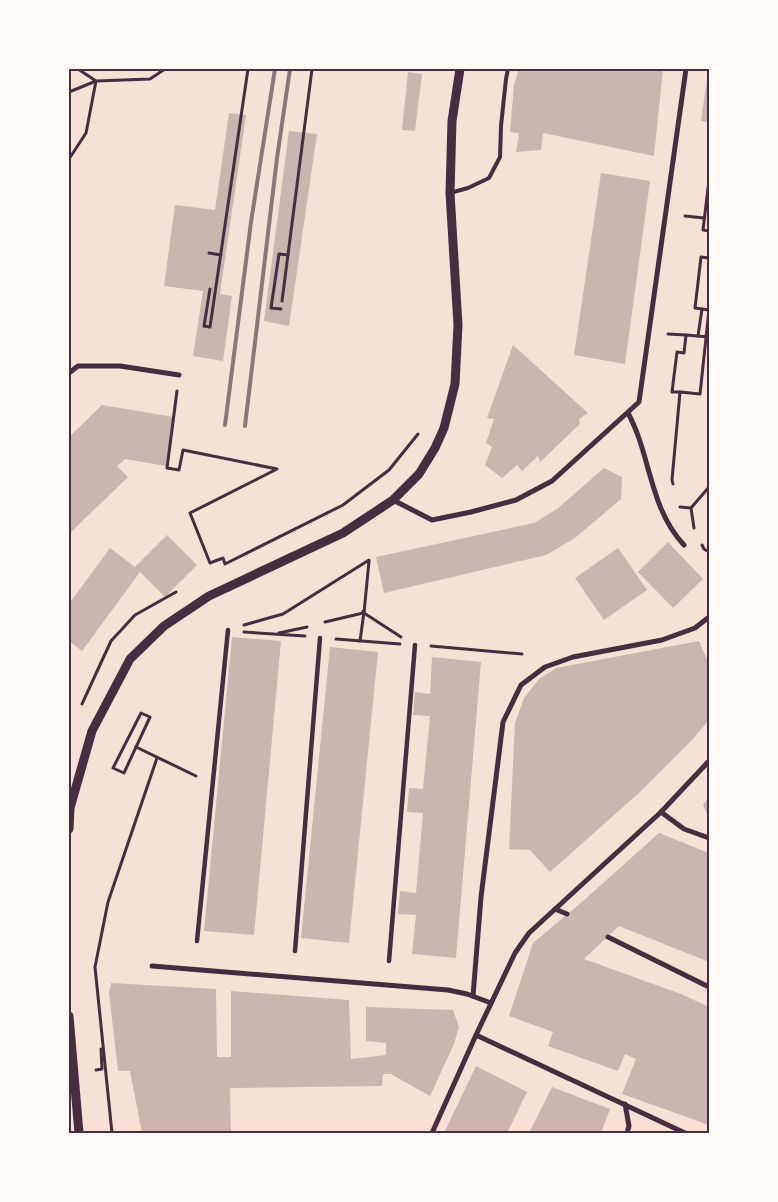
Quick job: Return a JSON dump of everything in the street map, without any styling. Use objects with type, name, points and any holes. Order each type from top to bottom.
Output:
[{"type":"street","points":[[69,830],[70,808],[92,731],[130,659],[164,626],[209,596],[343,533],[393,500],[419,474],[435,448],[444,428],[455,384],[458,325],[450,193],[452,121],[460,69]]},
{"type":"street","points":[[393,500],[432,520],[516,500],[552,481],[639,402],[686,69]]},
{"type":"street","points":[[69,373],[78,366],[120,366],[179,375]]},
{"type":"street","points":[[628,413],[636,428],[654,494],[676,537],[684,545]]},
{"type":"street","points":[[473,996],[481,897],[503,722],[521,685],[544,667],[573,657],[662,640],[695,628],[709,617]]},
{"type":"street","points":[[197,941],[228,630]]},
{"type":"street","points":[[295,951],[320,638]]},
{"type":"street","points":[[389,961],[415,645]]},
{"type":"street","points":[[432,1133],[515,953],[529,933],[661,812],[709,761]]},
{"type":"street","points":[[661,812],[684,829],[709,838]]},
{"type":"street","points":[[555,909],[567,914]]},
{"type":"street","points":[[608,937],[709,987]]},
{"type":"street","points":[[152,966],[448,990],[491,1003]]},
{"type":"street","points":[[69,1016],[79,1133]]},
{"type":"street","points":[[476,1035],[685,1133]]},
{"type":"street","points":[[624,1104],[629,1126],[627,1133]]},
{"type":"lane","points":[[450,193],[468,188],[489,178],[500,157],[501,126],[508,69]]},
{"type":"path","points":[[78,69],[96,81]]},
{"type":"path","points":[[69,92],[96,81],[150,79],[165,69]]},
{"type":"path","points":[[210,289],[204,326],[210,327],[248,69]]},
{"type":"path","points":[[282,301],[312,69]]},
{"type":"path","points":[[69,159],[86,133],[96,81]]},
{"type":"path","points":[[709,180],[703,230],[709,230]]},
{"type":"path","points":[[685,216],[704,218]]},
{"type":"path","points":[[209,253],[221,255]]},
{"type":"path","points":[[281,310],[271,308],[279,254],[288,254]]},
{"type":"path","points":[[686,336],[684,352],[677,352],[672,392],[700,394],[708,337],[709,310],[695,308],[701,257],[709,258]]},
{"type":"path","points":[[698,336],[702,309]]},
{"type":"path","points":[[668,334],[708,337]]},
{"type":"path","points":[[179,375],[167,468],[179,470],[183,450],[277,469],[190,514],[210,563],[223,558],[225,564],[342,505],[389,470],[418,434]]},
{"type":"path","points":[[674,489],[672,480],[680,392]]},
{"type":"path","points":[[691,517],[691,508],[709,487]]},
{"type":"path","points":[[678,507],[691,508]]},
{"type":"path","points":[[228,630],[282,614],[369,560],[364,613],[415,645]]},
{"type":"path","points":[[360,641],[366,596]]},
{"type":"path","points":[[228,630],[276,634]]},
{"type":"path","points":[[140,713],[150,717],[136,747],[124,773],[113,768],[140,713]]},
{"type":"path","points":[[136,747],[213,784]]},
{"type":"path","points":[[112,1133],[95,967],[106,911],[157,758]]},
{"type":"path","points":[[96,1070],[102,1069],[101,1021]]},
{"type":"building","points":[[519,69],[663,69],[654,156],[543,133],[541,150],[516,152],[519,133],[510,132],[514,85]]},
{"type":"building","points":[[408,72],[422,74],[415,131],[402,130]]},
{"type":"building","points":[[709,72],[709,122],[701,121]]},
{"type":"building","points":[[229,113],[246,115],[220,294],[232,296],[223,361],[193,356],[203,291],[164,286],[175,205],[215,210]]},
{"type":"building","points":[[289,131],[317,134],[289,326],[264,321]]},
{"type":"building","points":[[601,173],[650,181],[625,364],[574,355]]},
{"type":"building","points":[[513,345],[588,413],[579,419],[580,424],[540,462],[538,456],[522,471],[517,465],[502,478],[485,465],[492,447],[486,443],[494,419],[487,418]]},
{"type":"building","points":[[102,405],[174,417],[166,466],[125,459],[117,466],[128,477],[69,534],[69,437]]},
{"type":"building","points":[[604,468],[622,477],[621,499],[575,538],[546,555],[384,593],[376,557],[534,523],[557,509]]},
{"type":"building","points":[[167,535],[197,565],[165,597],[140,572],[82,651],[69,641],[69,604],[110,548],[135,567]]},
{"type":"building","points":[[668,542],[703,579],[673,608],[638,572]]},
{"type":"building","points":[[618,548],[647,590],[604,620],[575,578]]},
{"type":"building","points":[[232,637],[281,641],[254,935],[204,931]]},
{"type":"building","points":[[699,641],[709,664],[709,720],[692,740],[640,792],[550,872],[530,850],[509,849],[515,723],[524,698],[539,679],[556,668]]},
{"type":"building","points":[[330,647],[378,652],[349,943],[301,938]]},
{"type":"building","points":[[432,657],[481,662],[456,958],[412,954],[416,915],[398,914],[400,891],[416,893],[423,813],[407,812],[409,788],[423,789],[430,716],[413,715],[415,692],[430,694]]},
{"type":"building","points":[[709,797],[709,818],[703,805]]},
{"type":"building","points":[[659,833],[709,853],[709,962],[619,926],[584,959],[681,994],[709,1007],[709,1125],[622,1094],[636,1059],[625,1054],[618,1071],[548,1046],[553,1032],[509,1016],[533,943]]},
{"type":"building","points":[[111,983],[216,989],[217,1057],[231,1057],[231,991],[349,1000],[351,1059],[386,1055],[386,1043],[366,1041],[366,1007],[453,1010],[459,1027],[454,1044],[430,1096],[391,1074],[383,1074],[382,1086],[230,1088],[231,1133],[142,1133],[130,1071],[118,1071],[109,993]]},
{"type":"building","points":[[476,1066],[527,1092],[507,1133],[444,1133]]},
{"type":"building","points":[[552,1087],[610,1109],[601,1133],[529,1133]]},
{"type":"railway","points":[[225,425],[251,222],[275,69]]},
{"type":"railway","points":[[245,426],[277,158],[290,69]]}]
